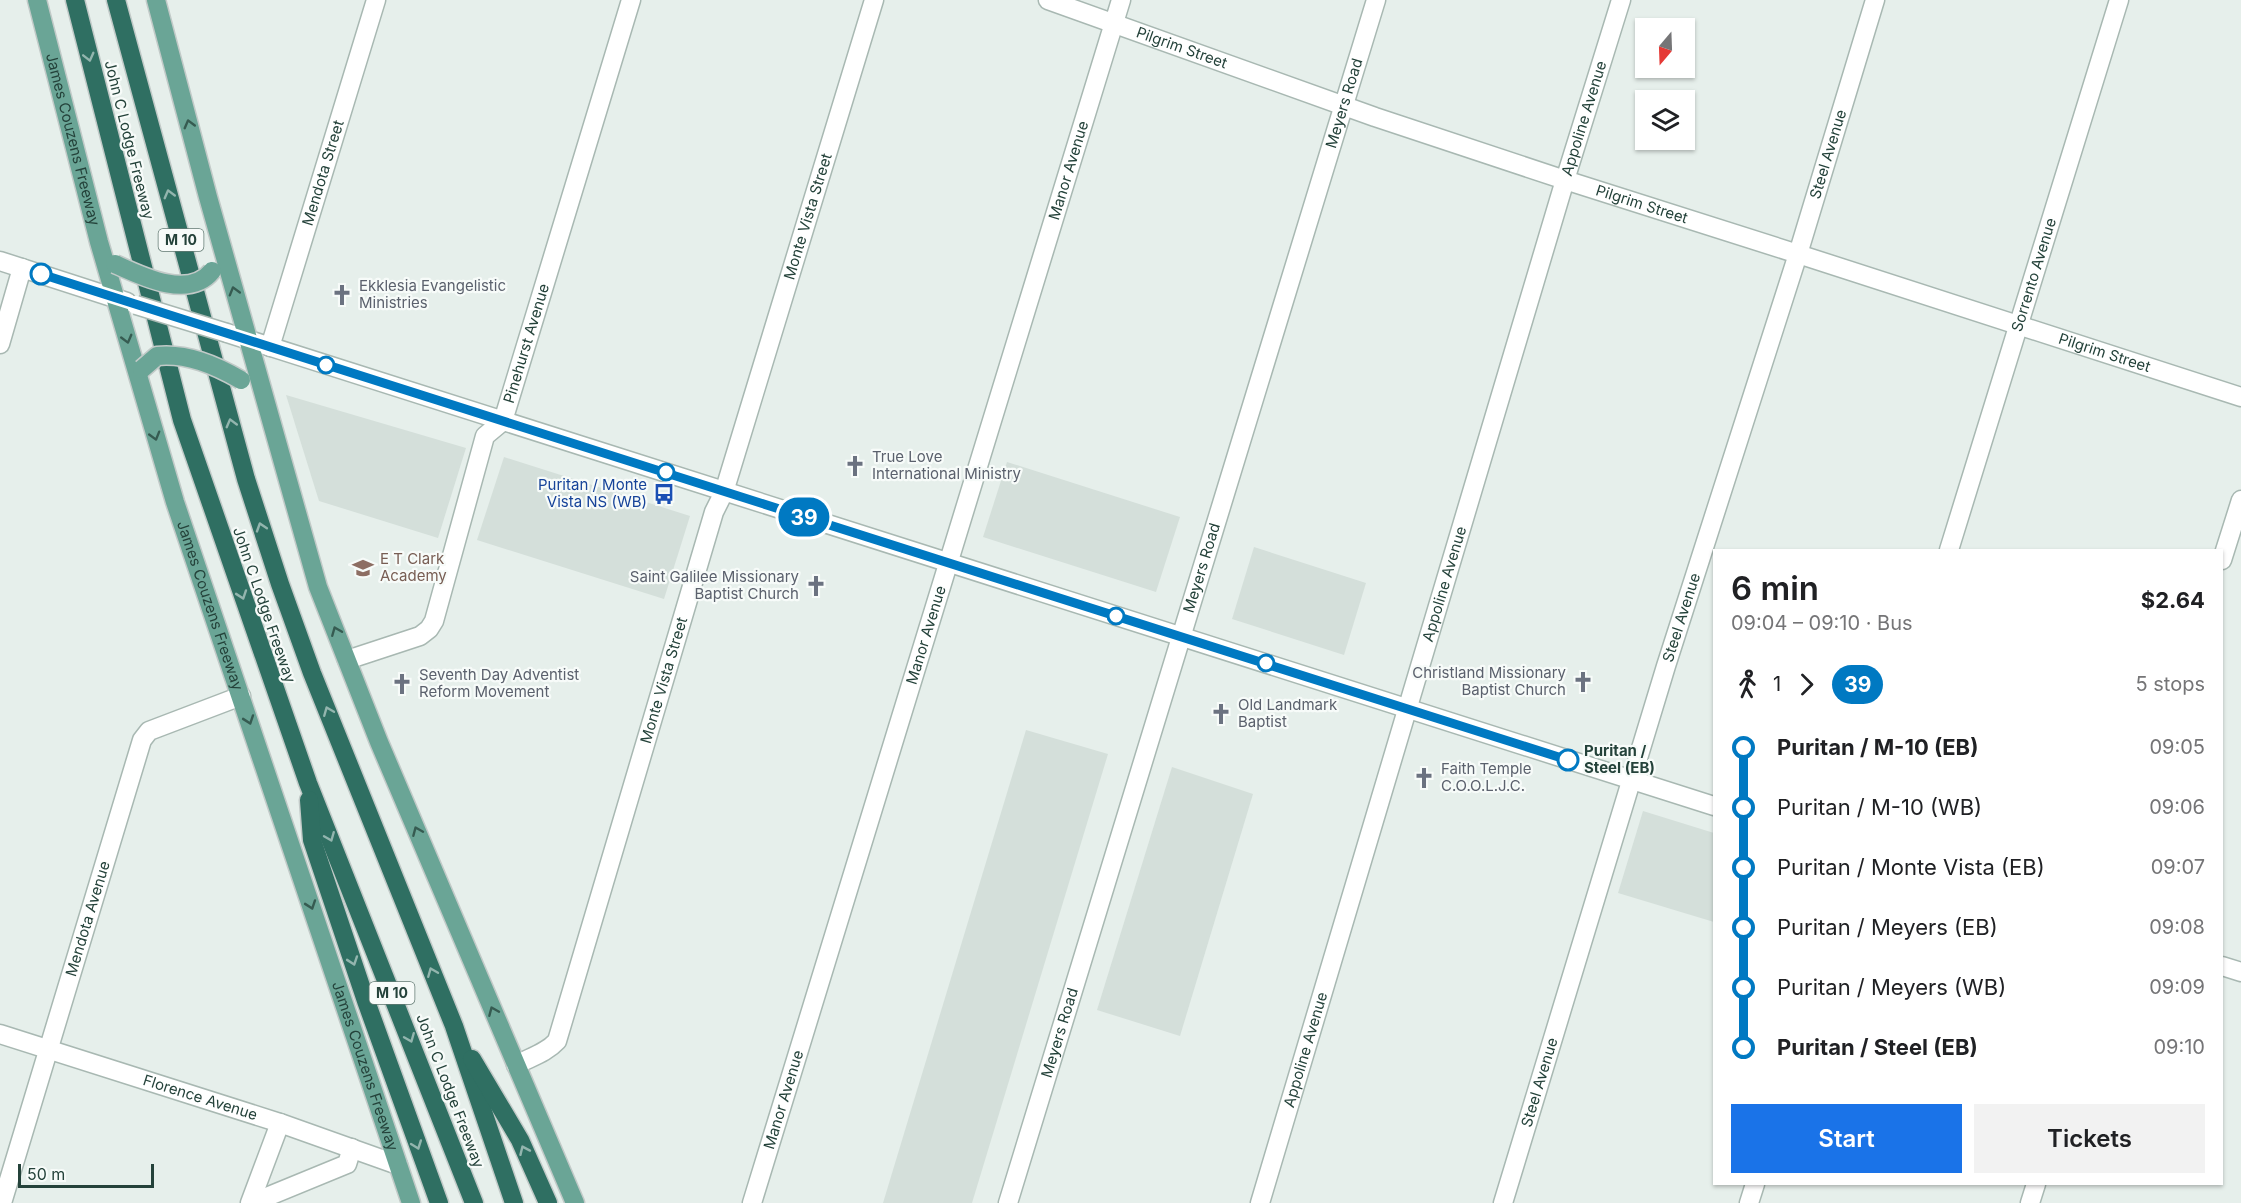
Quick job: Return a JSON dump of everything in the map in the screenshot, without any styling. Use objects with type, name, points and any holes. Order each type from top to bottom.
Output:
[{"type":"highway","name":"John C Lodge Freeway","points":[[75,0],[182,420],[308,783],[450,1136],[474,1203]]},
{"type":"highway","name":"John C Lodge Freeway","points":[[116,0],[246,480],[280,584],[312,672],[454,1026],[514,1203]]},
{"type":"highway","points":[[308,783],[312,840],[366,1001],[439,1203]]},
{"type":"highway","points":[[454,1026],[520,1140],[548,1203]]},
{"type":"main road","name":"James Couzens Freeway","points":[[37,0],[99,242],[140,374],[175,502],[411,1203]]},
{"type":"main road","points":[[156,0],[220,242],[318,587],[575,1203]]},
{"type":"main road","points":[[99,242],[115,264],[165,283],[183,284],[197,282],[208,276],[219,255],[220,242]]},
{"type":"main road","points":[[140,374],[157,356],[182,356],[222,369],[241,380],[255,394],[278,450]]},
{"type":"street","name":"Mendota Street","points":[[270,346],[375,0]]},
{"type":"street","name":"Pinehurst Avenue","points":[[347,660],[420,636],[429,629],[434,621],[485,436],[503,421],[631,0]]},
{"type":"street","name":"Monte Vista Street","points":[[516,1065],[547,1051],[557,1041],[714,512],[724,492],[874,0]]},
{"type":"street","name":"Pilgrim Street","points":[[1048,0],[1343,107],[2241,397]]},
{"type":"street","name":"Manor Avenue","points":[[753,1203],[1121,0]]},
{"type":"street","name":"Meyers Road","points":[[1008,1203],[1376,0]]},
{"type":"street","name":"Appoline Avenue","points":[[1260,1203],[1564,180],[1621,0]]},
{"type":"street","name":"Steel Avenue","points":[[1503,1203],[1670,655],[1798,254],[1875,0]]},
{"type":"street","name":"Sorrento Avenue","points":[[1949,549],[2119,0]]},
{"type":"street","points":[[0,261],[1713,806]]},
{"type":"street","points":[[0,344],[22,268]]},
{"type":"street","points":[[2223,557],[2241,500]]},
{"type":"street","name":"Mendota Avenue","points":[[2,1203],[145,735],[149,731],[241,696]]},
{"type":"street","points":[[2223,966],[2241,972]]},
{"type":"street","name":"Florence Avenue","points":[[0,1034],[280,1123],[398,1165]]},
{"type":"street","points":[[251,1203],[280,1123]]},
{"type":"street","points":[[251,1203],[347,1164],[352,1148]]},
{"type":"street","points":[[1749,1203],[1755,1185]]},
{"type":"street","points":[[2030,1203],[2036,1185]]},
{"type":"shaded area","points":[[286,395],[466,448],[438,538],[319,501]]},
{"type":"shaded area","points":[[504,457],[690,516],[664,599],[477,540]]},
{"type":"shaded area","points":[[1007,462],[1180,517],[1156,592],[983,537]]},
{"type":"shaded area","points":[[1254,547],[1366,583],[1344,655],[1232,619]]},
{"type":"shaded area","points":[[1026,730],[1108,754],[972,1203],[883,1203]]},
{"type":"shaded area","points":[[1172,767],[1253,794],[1180,1036],[1097,1010]]},
{"type":"shaded area","points":[[1643,811],[1713,833],[1713,922],[1618,893]]},
{"type":"bus line","name":"39","points":[[41,274],[1568,760]]},
{"type":"place","name":"Ekklesia Evangelistic Ministries","points":[[342,295]]},
{"type":"place","name":"True Love International Ministry","points":[[855,466]]},
{"type":"place","name":"Puritan / Monte Vista NS (WB)","points":[[664,494]]},
{"type":"place","name":"E T Clark Academy","points":[[363,568]]},
{"type":"place","name":"Saint Galilee Missionary Baptist Church","points":[[816,586]]},
{"type":"place","name":"Christland Missionary Baptist Church","points":[[1583,682]]},
{"type":"place","name":"Seventh Day Adventist Reform Movement","points":[[402,684]]},
{"type":"place","name":"Old Landmark Baptist","points":[[1221,714]]},
{"type":"place","name":"Puritan / Steel (EB)","points":[[1568,760]]},
{"type":"place","name":"Faith Temple C.O.O.L.J.C.","points":[[1424,778]]}]
